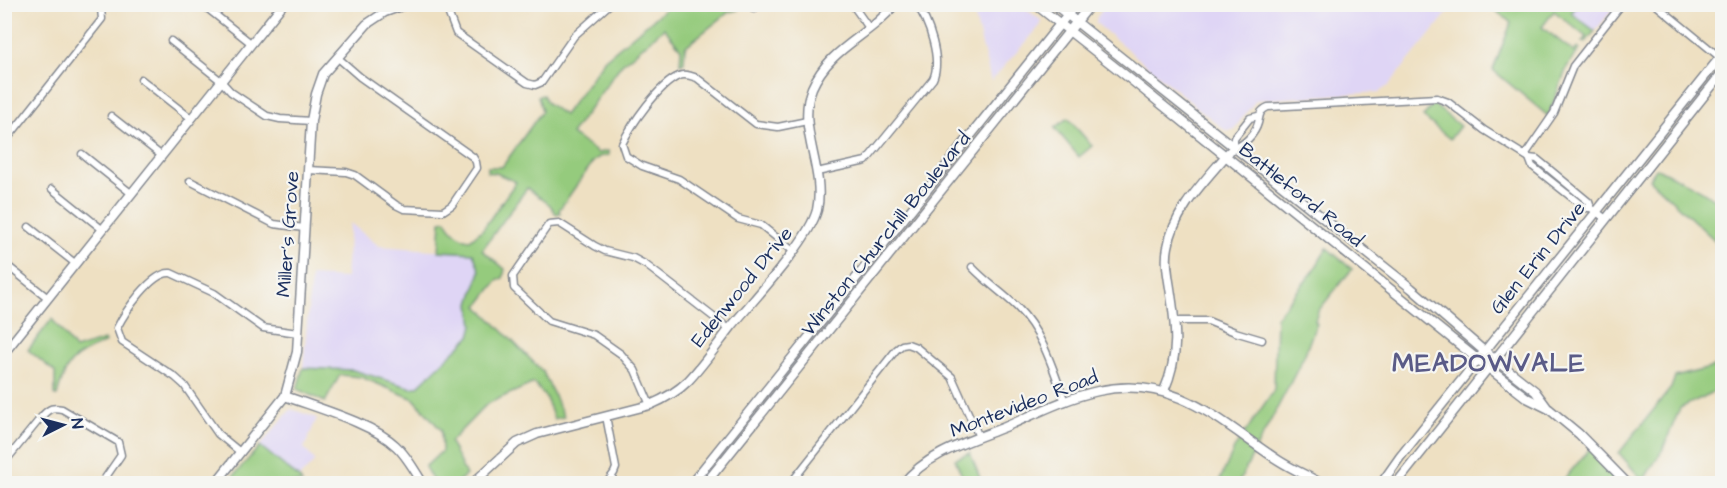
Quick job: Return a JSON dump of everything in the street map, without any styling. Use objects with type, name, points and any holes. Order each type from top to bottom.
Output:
[{"type":"street","points":[[4,11],[10,4]]},
{"type":"street","points":[[4,143],[102,20],[101,9],[97,4]]},
{"type":"street","name":"Miller's Grove","points":[[215,483],[285,396],[294,364],[298,333],[311,121],[316,94],[323,74],[366,24],[385,12],[407,4]]},
{"type":"street","points":[[445,4],[456,33],[527,83],[535,85],[542,82],[574,36],[610,4]]},
{"type":"street","points":[[852,4],[869,28]]},
{"type":"street","name":"Edenwood Drive","points":[[472,483],[518,443],[537,434],[650,405],[666,399],[688,381],[810,227],[817,210],[819,187],[807,121],[811,91],[822,70],[839,50],[869,28],[895,4]]},
{"type":"street","points":[[817,172],[866,161],[933,79],[935,66],[932,31],[916,4]]},
{"type":"street","name":"Battleford Road","points":[[1035,4],[1487,367],[1527,398],[1548,409],[1592,446],[1628,483]]},
{"type":"street","name":"Battleford Road","points":[[1054,4],[1411,288],[1484,351],[1535,391],[1548,409]]},
{"type":"street","name":"Winston Churchill Boulevard","points":[[691,483],[1076,4]]},
{"type":"street","name":"Winston Churchill Boulevard","points":[[705,483],[1091,4]]},
{"type":"street","points":[[1527,157],[1554,113],[1573,66],[1622,4]]},
{"type":"street","points":[[1656,4],[1722,57]]},
{"type":"street","points":[[203,5],[252,44]]},
{"type":"street","points":[[4,353],[9,340],[76,264],[281,5]]},
{"type":"street","points":[[171,41],[221,81],[231,92],[267,116],[311,121]]},
{"type":"street","points":[[308,170],[346,172],[396,205],[435,211],[447,210],[452,205],[477,168],[473,157],[360,77],[337,57]]},
{"type":"street","name":"Glen Erin Drive","points":[[1381,483],[1594,210],[1722,57]]},
{"type":"street","name":"Glen Erin Drive","points":[[1396,483],[1722,73]]},
{"type":"street","points":[[793,251],[761,225],[738,219],[679,179],[642,166],[626,156],[622,144],[650,100],[678,76],[686,74],[697,78],[756,124],[778,127],[807,121]]},
{"type":"street","points":[[141,79],[192,119]]},
{"type":"street","points":[[1164,391],[1170,377],[1177,332],[1167,260],[1169,240],[1183,209],[1234,147],[1243,145],[1258,125],[1258,116],[1263,109],[1268,107],[1437,98],[1448,102],[1484,130],[1527,157],[1537,159],[1606,219]]},
{"type":"street","points":[[111,116],[162,156]]},
{"type":"street","points":[[1234,147],[1234,138],[1250,118],[1258,116]]},
{"type":"street","points":[[82,154],[132,194]]},
{"type":"street","points":[[190,182],[274,224],[304,228]]},
{"type":"street","points":[[52,189],[103,230]]},
{"type":"street","points":[[650,405],[634,370],[621,354],[594,335],[549,321],[514,288],[513,276],[549,224],[560,223],[605,251],[633,258],[657,273],[729,329]]},
{"type":"street","points":[[29,227],[76,264]]},
{"type":"street","points":[[4,264],[48,298]]},
{"type":"street","points":[[972,267],[1017,307],[1036,331],[1046,350],[1065,402]]},
{"type":"street","points":[[240,452],[218,434],[175,377],[122,342],[117,328],[121,319],[154,278],[165,272],[214,293],[263,328],[298,333]]},
{"type":"street","points":[[1175,321],[1208,321],[1262,340]]},
{"type":"street","points":[[790,483],[889,358],[902,345],[908,344],[916,347],[952,377],[979,437]]},
{"type":"street","name":"Montevideo Road","points":[[903,483],[921,466],[938,455],[1083,395],[1115,388],[1149,388],[1164,391],[1206,410],[1279,461],[1322,483]]},
{"type":"street","points":[[285,396],[382,435],[402,452],[423,483]]},
{"type":"street","points":[[4,463],[49,408],[55,407],[118,441],[121,455],[101,483]]},
{"type":"street","points":[[606,416],[616,468],[606,483]]},
{"type":"shaded area","points":[[972,5],[1020,5],[1042,21],[991,81]]},
{"type":"shaded area","points":[[1106,5],[1454,5],[1388,86],[1379,92],[1256,100],[1230,131],[1225,130],[1096,23],[1097,17]]},
{"type":"shaded area","points":[[1578,5],[1616,5],[1595,31],[1571,12]]},
{"type":"shaded area","points":[[350,223],[379,246],[473,253],[480,271],[470,304],[473,325],[470,336],[418,386],[412,388],[353,370],[303,368],[311,276],[346,278]]},
{"type":"shaded area","points":[[291,409],[317,418],[304,448],[315,461],[299,478],[260,446]]},
{"type":"green space","points":[[670,5],[738,7],[738,10],[729,12],[685,47],[684,62],[680,64],[681,49],[664,28],[621,65],[571,134],[598,153],[608,151],[609,155],[599,157],[593,162],[559,210],[560,213],[556,214],[550,205],[527,188],[482,250],[505,269],[503,278],[497,281],[478,306],[543,372],[564,417],[554,419],[546,398],[534,383],[487,404],[450,442],[466,475],[456,483],[434,483],[425,467],[442,451],[441,430],[414,399],[361,377],[340,375],[325,402],[297,389],[303,368],[353,370],[412,388],[418,386],[470,336],[473,325],[470,304],[480,271],[473,253],[439,251],[441,221],[446,220],[456,233],[470,240],[483,229],[516,182],[496,173],[487,172],[488,167],[502,167],[542,111],[538,96],[543,95],[547,103],[564,115],[605,59]]},
{"type":"green space","points":[[1489,5],[1505,5],[1510,8],[1526,5],[1578,5],[1571,13],[1595,31],[1585,43],[1582,42],[1586,37],[1554,11],[1542,27],[1574,52],[1578,47],[1580,49],[1568,65],[1548,116],[1493,70],[1511,23]]},
{"type":"green space","points":[[1433,104],[1460,126],[1450,139],[1423,117]]},
{"type":"green space","points":[[1068,118],[1092,146],[1079,157],[1055,128]]},
{"type":"green space","points":[[1657,168],[1700,190],[1722,207],[1722,247],[1649,179]]},
{"type":"green space","points":[[1327,248],[1352,269],[1318,311],[1315,321],[1317,324],[1303,357],[1239,483],[1218,484],[1235,447],[1274,390],[1276,317],[1313,272]]},
{"type":"green space","points":[[52,319],[75,349],[104,340],[106,342],[72,361],[64,374],[57,396],[55,396],[55,372],[28,350]]},
{"type":"green space","points":[[1722,365],[1722,388],[1680,408],[1662,451],[1643,481],[1619,453],[1671,388],[1675,377]]},
{"type":"green space","points":[[260,446],[299,478],[302,483],[227,483]]},
{"type":"green space","points":[[1592,446],[1628,484],[1560,484]]},
{"type":"green space","points":[[970,453],[982,483],[965,483],[955,459]]},
{"type":"district","name":"MEADOWVALE","points":[[1489,363]]}]
